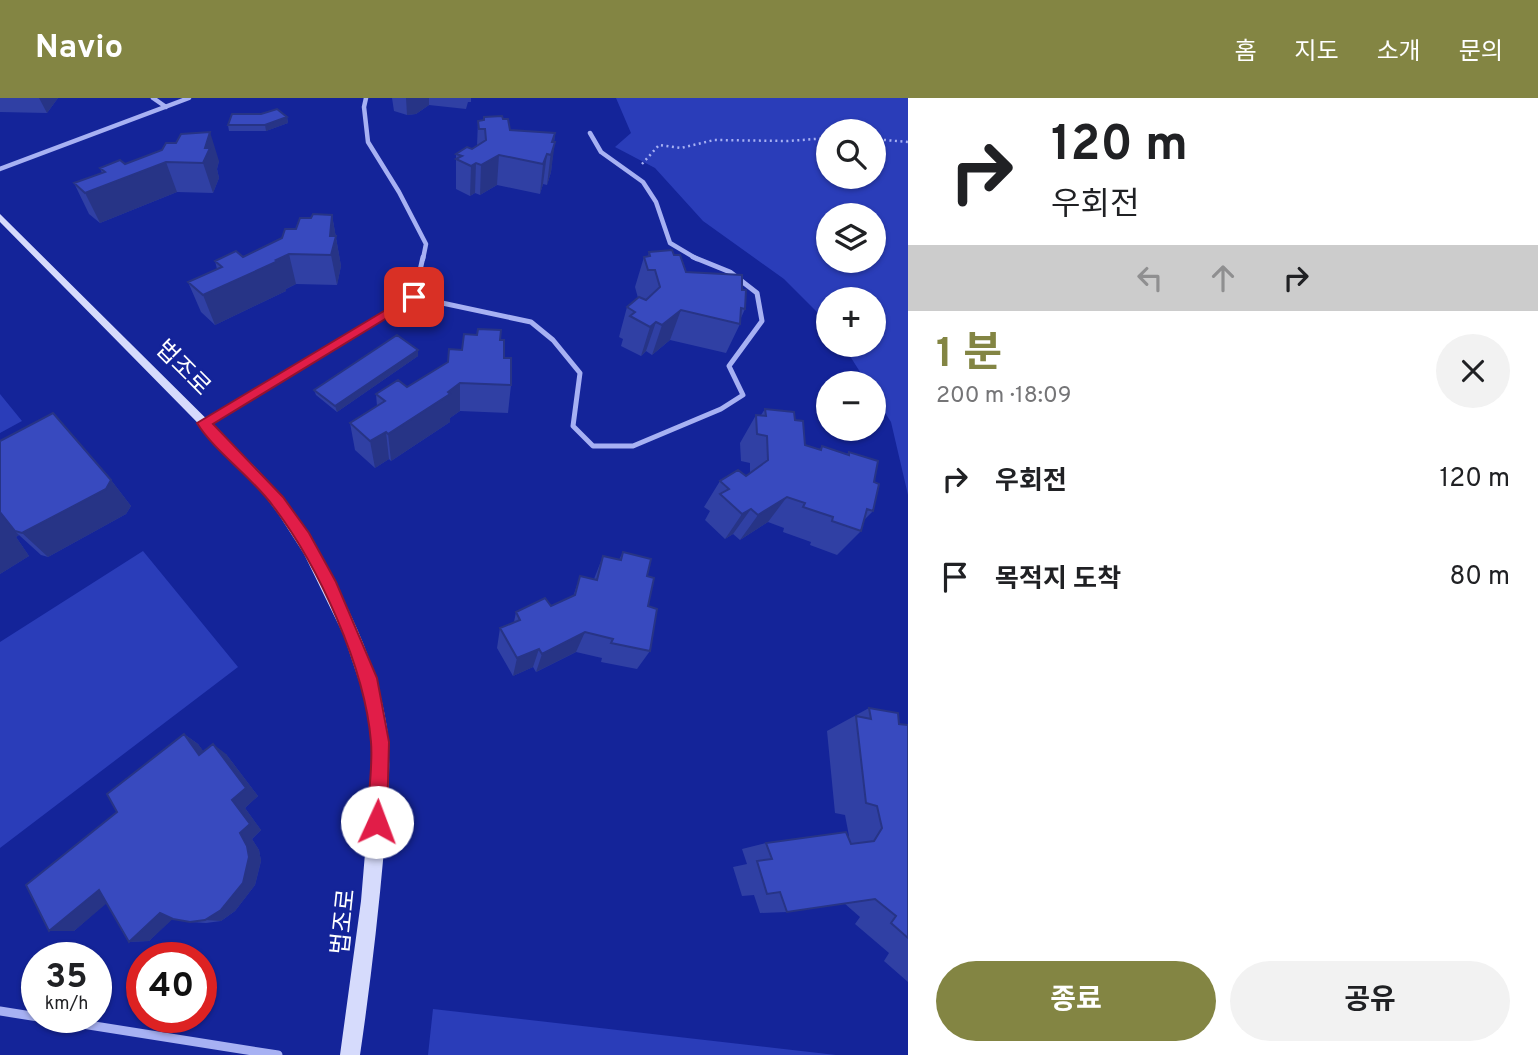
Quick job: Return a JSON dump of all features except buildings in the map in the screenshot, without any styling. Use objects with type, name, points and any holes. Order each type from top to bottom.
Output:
[{"type":"street","points":[[153,98],[166,107]]},
{"type":"street","points":[[0,169],[189,98]]},
{"type":"street","points":[[366,98],[364,107],[368,142],[426,244],[414,297]]},
{"type":"street","points":[[204,423],[414,297],[531,322],[553,340],[580,373],[573,426],[593,446],[633,446],[721,408],[743,395],[729,366],[762,321],[757,292],[730,272],[693,257],[670,243],[656,202],[643,182],[601,152],[590,133]]},
{"type":"street","name":"법조로","points":[[0,217],[254,473],[304,538],[328,582],[368,678],[380,742],[377,822],[366,948],[350,1055]]},
{"type":"street","points":[[0,1012],[278,1055]]},
{"type":"path","points":[[641,164],[659,145],[681,148],[714,140],[816,139]]},
{"type":"path","points":[[886,140],[908,142]]},
{"type":"shaded area","points":[[616,98],[908,98],[908,495],[891,422],[886,414],[886,371],[859,371],[851,357],[886,357],[886,287],[816,287],[816,311],[784,279],[703,221],[655,168],[615,147],[631,133]]},
{"type":"shaded area","points":[[0,394],[22,421],[0,433]]},
{"type":"shaded area","points":[[143,551],[238,667],[0,848],[0,642]]},
{"type":"shaded area","points":[[433,1009],[836,1055],[428,1055]]},
{"type":"route","points":[[377,822],[380,742],[368,678],[328,582],[304,538],[278,501],[204,423],[414,297]]}]
